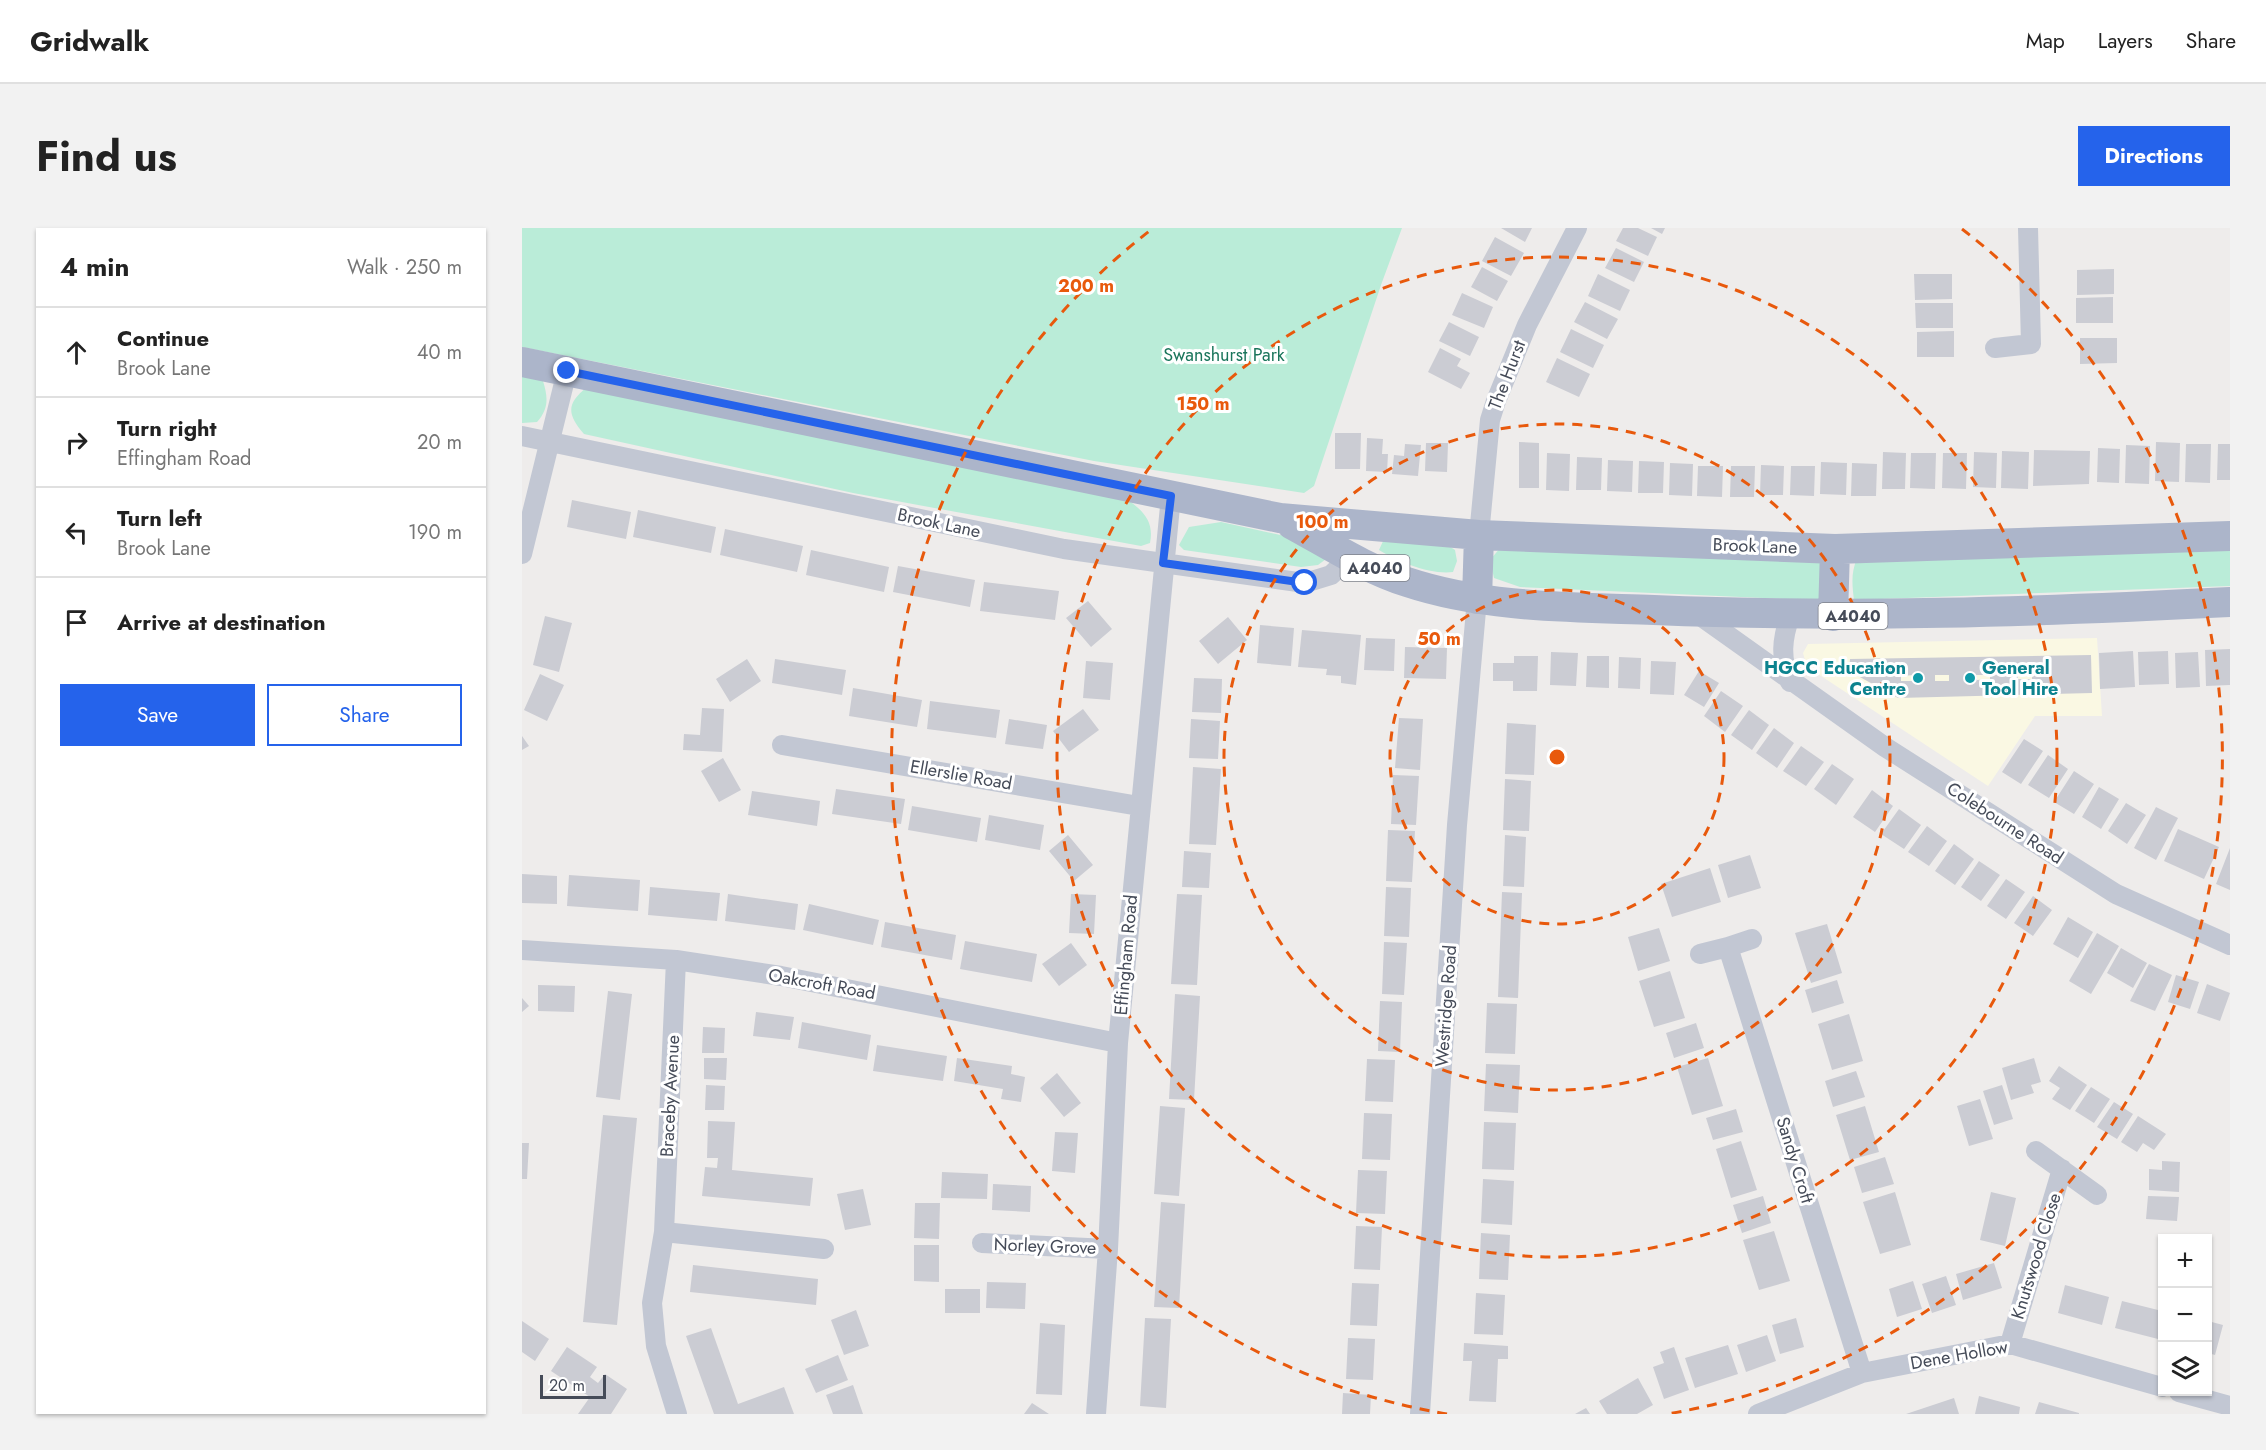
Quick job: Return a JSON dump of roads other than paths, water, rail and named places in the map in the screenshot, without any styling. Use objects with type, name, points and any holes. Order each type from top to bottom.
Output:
[{"type":"main road","name":"Brook Lane","points":[[522,362],[1280,518],[1479,535],[1835,549],[2230,536]]},
{"type":"main road","name":"Brook Lane","points":[[1280,518],[1351,556],[1407,582],[1477,599],[1556,606],[1833,616],[2014,613],[2230,602]]},
{"type":"main road","points":[[1477,599],[1479,535]]},
{"type":"main road","points":[[1833,616],[1835,549]]},
{"type":"street","name":"The Hurst","points":[[1479,535],[1490,420],[1496,401],[1527,325],[1577,228]]},
{"type":"street","points":[[1995,348],[2031,344],[2028,228]]},
{"type":"street","points":[[522,554],[567,371]]},
{"type":"street","name":"Brook Lane","points":[[522,436],[1064,549],[1305,583],[1331,575],[1351,556]]},
{"type":"street","name":"Effingham Road","points":[[1096,1414],[1108,1249],[1118,1043],[1139,806],[1171,496]]},
{"type":"street","name":"Westridge Road","points":[[1420,1414],[1457,825],[1477,599]]},
{"type":"street","name":"Colebourne Road","points":[[1695,612],[1790,682],[1885,747],[2116,894],[2230,945]]},
{"type":"street","points":[[1790,616],[1783,636],[1783,664],[1790,682]]},
{"type":"street","name":"Ellerslie Road","points":[[782,745],[1139,806]]},
{"type":"street","points":[[1700,954],[1752,939]]},
{"type":"street","name":"Sandy Croft","points":[[1728,947],[1862,1374]]},
{"type":"street","name":"Oakcroft Road","points":[[522,951],[676,960],[904,998],[1118,1043]]},
{"type":"street","name":"Braceby Avenue","points":[[676,960],[663,1232],[652,1303],[656,1346],[677,1414]]},
{"type":"street","name":"Knutswood Close","points":[[2036,1151],[2097,1195]]},
{"type":"street","name":"Knutswood Close","points":[[2010,1344],[2062,1169]]},
{"type":"street","points":[[663,1232],[824,1249]]},
{"type":"street","name":"Norley Grove","points":[[982,1243],[1108,1249]]},
{"type":"street","name":"Dene Hollow","points":[[1758,1414],[1862,1374],[2010,1344],[2158,1386]]},
{"type":"street","points":[[2194,1396],[2230,1406]]},
{"type":"place","name":"HGCC Education Centre","points":[[1918,678]]},
{"type":"place","name":"General Tool Hire","points":[[1970,678]]},
{"type":"park label","name":"Swanshurst Park","points":[[1224,355]]}]
